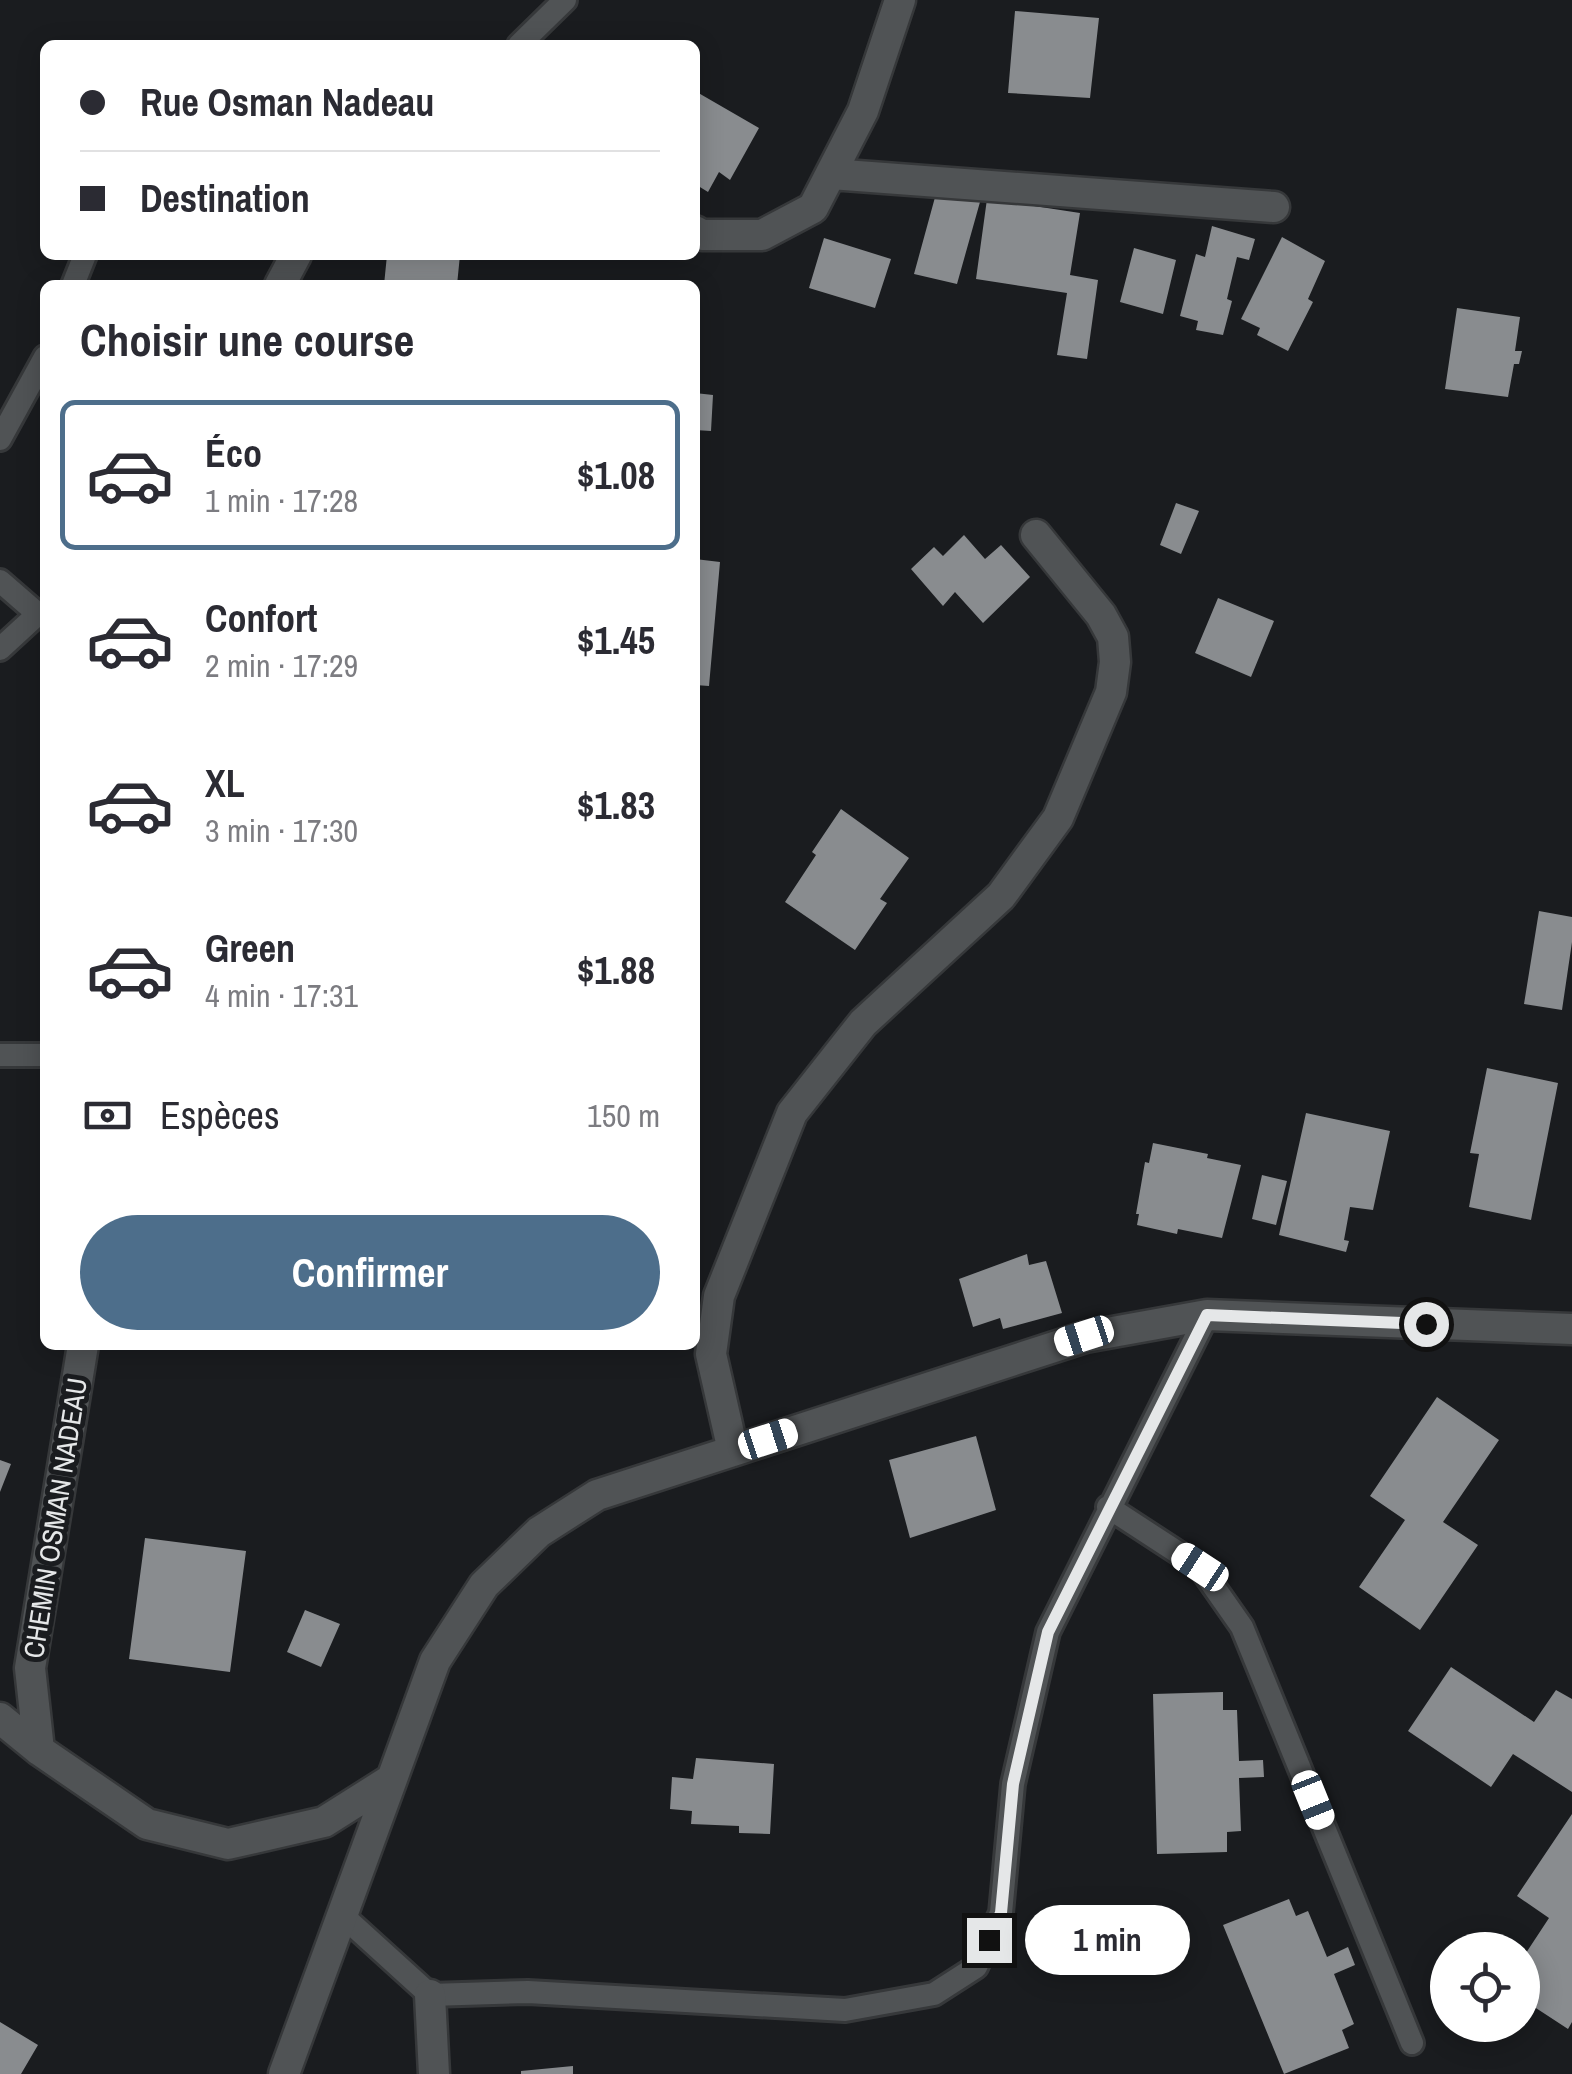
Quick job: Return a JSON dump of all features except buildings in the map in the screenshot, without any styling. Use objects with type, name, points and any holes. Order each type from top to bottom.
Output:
[{"type":"street","points":[[700,233],[762,235],[814,208],[863,111],[900,0]]},
{"type":"street","points":[[831,174],[1274,207]]},
{"type":"street","points":[[733,1450],[711,1354],[719,1296],[792,1114],[863,1023],[1000,896],[1058,818],[1111,692],[1113,637],[1101,615],[1036,535]]},
{"type":"street","points":[[284,2074],[436,1661],[484,1585],[539,1532],[597,1495],[1084,1336],[1207,1315],[1572,1329]]},
{"type":"street","name":"CHEMIN OSMAN NADEAU","points":[[39,1750],[30,1668],[82,1350]]},
{"type":"street","points":[[0,1718],[39,1750],[147,1824],[228,1844],[324,1822],[392,1779]]},
{"type":"street","points":[[430,1995],[434,2074]]},
{"type":"lane","points":[[525,40],[565,0]]},
{"type":"lane","points":[[0,439],[40,366]]},
{"type":"lane","points":[[0,580],[40,614]]},
{"type":"lane","points":[[0,649],[40,616]]},
{"type":"lane","points":[[0,1055],[40,1056]]},
{"type":"lane","points":[[342,1916],[430,1995],[528,1992],[845,2010],[934,1994],[976,1968],[1001,1913],[1013,1784],[1048,1632],[1207,1315]]},
{"type":"lane","points":[[1108,1507],[1200,1567],[1242,1627],[1412,2043]]},
{"type":"route","points":[[989,1940],[1001,1913],[1013,1784],[1048,1632],[1207,1315],[1426,1324]]}]
